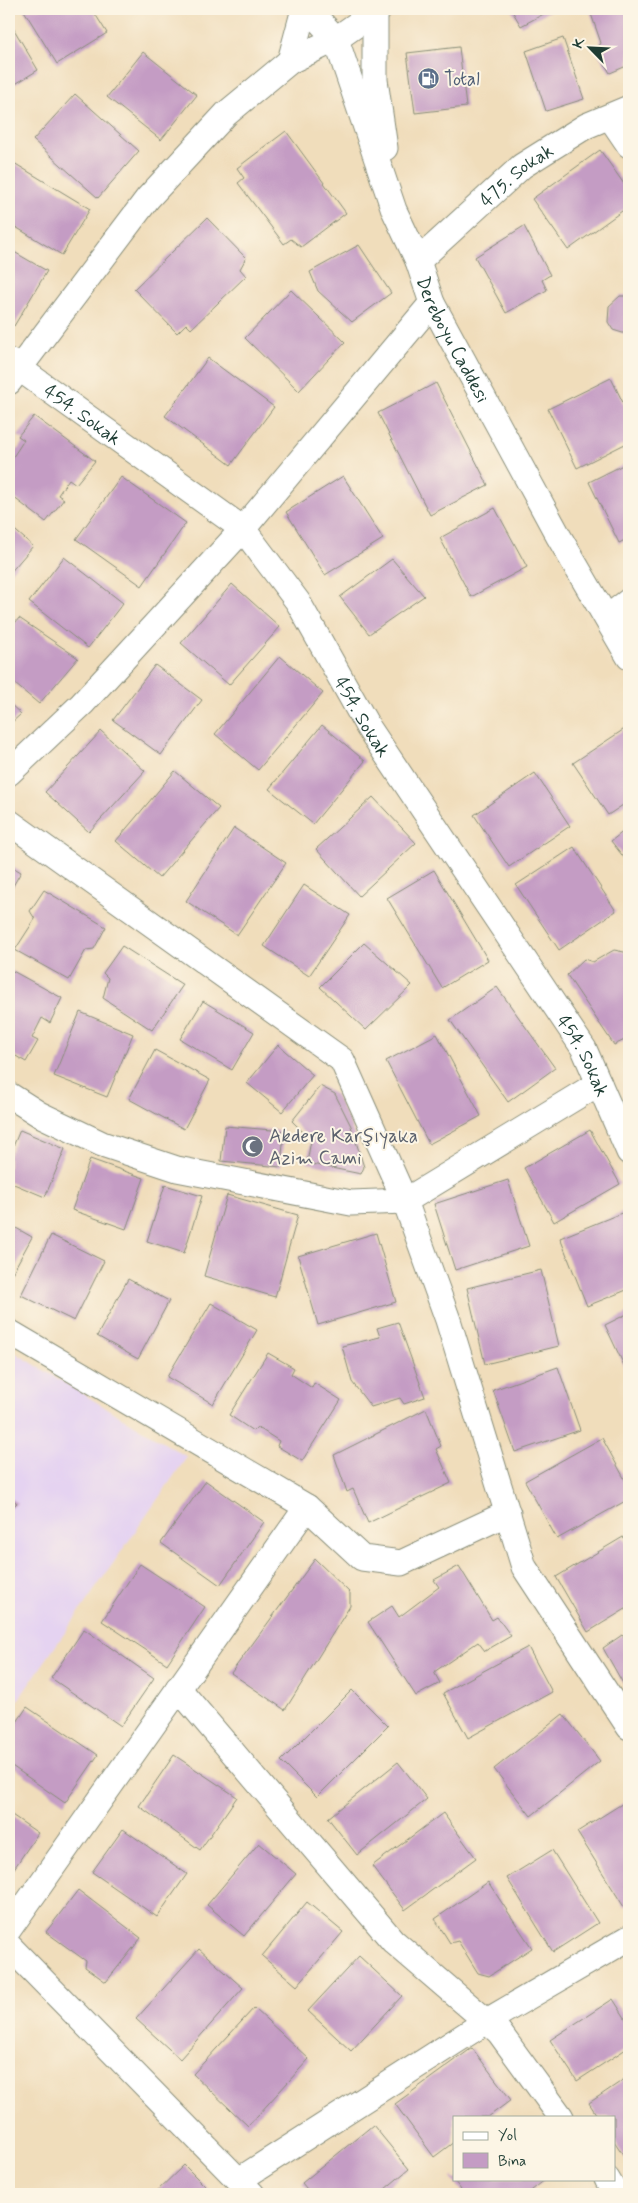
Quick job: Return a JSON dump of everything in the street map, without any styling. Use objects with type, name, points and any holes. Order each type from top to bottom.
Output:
[{"type":"street","name":"Dereboyu Caddesi","points":[[306,9],[336,39],[394,210],[418,261],[432,303],[559,537],[629,657]]},
{"type":"street","points":[[290,61],[306,9]]},
{"type":"street","points":[[13,370],[148,198],[226,114],[290,61],[336,39],[377,9]]},
{"type":"street","points":[[377,9],[375,80],[394,210]]},
{"type":"street","points":[[619,112],[629,145]]},
{"type":"street","name":"475. Sokak","points":[[418,261],[522,166],[586,126],[619,112]]},
{"type":"street","points":[[9,774],[82,704],[243,530],[432,303]]},
{"type":"street","name":"454. Sokak","points":[[13,370],[243,530],[298,602],[368,727],[584,1049],[629,1152]]},
{"type":"street","points":[[606,618],[629,601]]},
{"type":"street","points":[[9,822],[342,1060],[405,1201],[448,1320],[524,1567],[629,1727]]},
{"type":"street","points":[[9,1095],[39,1114],[102,1144],[177,1169],[351,1203],[405,1201],[599,1083]]},
{"type":"street","points":[[9,1332],[307,1507],[362,1558],[400,1563],[508,1513]]},
{"type":"street","points":[[9,1929],[307,1507]]},
{"type":"street","points":[[178,1688],[393,1941],[499,2032],[560,2116]]},
{"type":"street","points":[[9,1946],[245,2187],[488,2021],[629,1938]]},
{"type":"street","points":[[608,2180],[616,2194]]},
{"type":"shaded area","points":[[9,1349],[187,1457],[9,1713]]},
{"type":"building","points":[[23,9],[92,9],[107,33],[57,64]]},
{"type":"building","points":[[511,9],[553,9],[521,26]]},
{"type":"building","points":[[596,9],[629,9],[629,65],[610,73],[596,50],[601,43],[590,11]]},
{"type":"building","points":[[9,21],[38,70],[9,88]]},
{"type":"building","points":[[563,38],[584,99],[546,111],[526,51]]},
{"type":"building","points":[[459,47],[466,107],[415,113],[407,53]]},
{"type":"building","points":[[143,52],[197,95],[161,140],[107,97]]},
{"type":"building","points":[[75,94],[139,151],[98,198],[33,140]]},
{"type":"building","points":[[286,131],[346,213],[301,247],[291,239],[284,244],[238,183],[244,178],[237,168]]},
{"type":"building","points":[[600,150],[629,191],[629,206],[568,250],[532,199]]},
{"type":"building","points":[[9,160],[90,209],[62,255],[9,223]]},
{"type":"building","points":[[207,218],[246,258],[240,269],[246,276],[191,329],[186,324],[177,333],[134,289]]},
{"type":"building","points":[[524,226],[550,275],[542,280],[547,290],[506,313],[475,257]]},
{"type":"building","points":[[359,245],[391,293],[352,322],[318,291],[310,272]]},
{"type":"building","points":[[9,249],[47,271],[14,326],[9,322]]},
{"type":"building","points":[[291,290],[345,342],[299,391],[245,338]]},
{"type":"building","points":[[620,296],[629,296],[629,335],[613,330],[608,322],[609,306]]},
{"type":"building","points":[[208,358],[274,407],[231,465],[165,416]]},
{"type":"building","points":[[611,378],[629,415],[629,442],[577,468],[548,409]]},
{"type":"building","points":[[436,383],[488,485],[430,515],[378,413]]},
{"type":"building","points":[[34,416],[95,461],[76,484],[69,479],[58,495],[64,499],[46,522],[9,494],[9,458],[11,460],[24,440],[18,436]]},
{"type":"building","points":[[629,462],[629,538],[619,543],[589,482]]},
{"type":"building","points":[[343,476],[383,539],[325,575],[286,512]]},
{"type":"building","points":[[121,477],[186,523],[142,586],[76,539]]},
{"type":"building","points":[[495,508],[527,567],[471,597],[440,538]]},
{"type":"building","points":[[9,525],[33,546],[9,574]]},
{"type":"building","points":[[64,557],[123,603],[88,648],[29,602]]},
{"type":"building","points":[[392,559],[424,596],[369,634],[340,597]]},
{"type":"building","points":[[232,584],[280,627],[229,685],[181,643]]},
{"type":"building","points":[[19,618],[78,658],[39,704],[9,679],[9,631]]},
{"type":"building","points":[[280,656],[323,693],[258,770],[215,734]]},
{"type":"building","points":[[155,665],[202,700],[161,755],[113,720]]},
{"type":"building","points":[[9,703],[21,714],[9,725]]},
{"type":"building","points":[[322,725],[365,761],[313,824],[269,789]]},
{"type":"building","points":[[629,726],[629,801],[608,815],[573,763]]},
{"type":"building","points":[[101,731],[145,771],[89,832],[45,792]]},
{"type":"building","points":[[175,771],[219,808],[159,878],[116,841]]},
{"type":"building","points":[[535,773],[570,826],[509,867],[474,815]]},
{"type":"building","points":[[373,797],[416,843],[359,896],[316,849]]},
{"type":"building","points":[[629,827],[629,864],[611,841]]},
{"type":"building","points":[[234,828],[286,863],[237,935],[186,901]]},
{"type":"building","points":[[574,847],[616,911],[559,950],[516,885]]},
{"type":"building","points":[[9,865],[21,872],[9,893]]},
{"type":"building","points":[[434,870],[488,960],[442,988],[387,898]]},
{"type":"building","points":[[304,885],[350,915],[309,976],[264,946]]},
{"type":"building","points":[[44,890],[106,927],[94,949],[86,950],[69,980],[15,950],[35,919],[30,911]]},
{"type":"building","points":[[364,943],[412,985],[366,1030],[320,987]]},
{"type":"building","points":[[122,946],[183,985],[152,1030],[103,998],[108,978],[103,973]]},
{"type":"building","points":[[614,950],[629,953],[629,1038],[614,1045],[567,975],[584,959],[593,962]]},
{"type":"building","points":[[9,969],[62,998],[50,1023],[42,1018],[32,1038],[38,1041],[26,1062],[9,1052]]},
{"type":"building","points":[[497,987],[555,1068],[508,1102],[450,1020]]},
{"type":"building","points":[[203,1001],[254,1032],[232,1070],[180,1039]]},
{"type":"building","points":[[80,1012],[133,1034],[107,1097],[54,1076]]},
{"type":"building","points":[[437,1034],[481,1116],[429,1144],[386,1061]]},
{"type":"building","points":[[278,1045],[313,1075],[282,1112],[247,1083]]},
{"type":"building","points":[[155,1050],[210,1080],[184,1129],[129,1099]]},
{"type":"building","points":[[320,1086],[335,1094],[351,1126],[364,1167],[361,1174],[307,1163],[311,1140],[292,1121]]},
{"type":"building","name":"Akdere Karşıyaka Azim Cami","points":[[225,1126],[284,1131],[281,1167],[221,1161]]},
{"type":"building","points":[[20,1130],[65,1149],[45,1197],[9,1182],[9,1156]]},
{"type":"building","points":[[590,1130],[620,1184],[554,1222],[524,1168]]},
{"type":"building","points":[[90,1159],[144,1178],[126,1229],[72,1210]]},
{"type":"building","points":[[508,1180],[529,1246],[455,1270],[434,1204]]},
{"type":"building","points":[[165,1185],[202,1196],[184,1253],[147,1241]]},
{"type":"building","points":[[227,1195],[298,1215],[275,1297],[204,1276]]},
{"type":"building","points":[[629,1210],[629,1289],[587,1306],[560,1238]]},
{"type":"building","points":[[9,1224],[32,1237],[9,1279]]},
{"type":"building","points":[[376,1233],[396,1302],[318,1325],[298,1256]]},
{"type":"building","points":[[51,1235],[104,1261],[74,1321],[21,1295]]},
{"type":"building","points":[[541,1270],[559,1346],[485,1364],[467,1288]]},
{"type":"building","points":[[128,1279],[169,1301],[138,1359],[97,1336]]},
{"type":"building","points":[[211,1303],[257,1330],[213,1404],[167,1377]]},
{"type":"building","points":[[629,1313],[629,1376],[605,1325]]},
{"type":"building","points":[[398,1322],[425,1397],[404,1404],[400,1398],[371,1407],[352,1382],[342,1346],[380,1337],[377,1328]]},
{"type":"building","points":[[268,1353],[294,1368],[291,1374],[312,1388],[314,1383],[341,1400],[302,1461],[277,1446],[279,1441],[257,1427],[253,1431],[229,1415]]},
{"type":"building","points":[[558,1367],[580,1430],[515,1452],[493,1390]]},
{"type":"building","points":[[426,1409],[441,1446],[436,1449],[451,1483],[368,1523],[353,1489],[347,1492],[334,1455]]},
{"type":"building","points":[[602,1438],[629,1487],[629,1499],[557,1539],[525,1481]]},
{"type":"building","points":[[206,1481],[264,1522],[220,1585],[161,1543]]},
{"type":"building","points":[[9,1497],[17,1503],[9,1510]]},
{"type":"building","points":[[623,1537],[629,1548],[629,1607],[588,1632],[556,1577]]},
{"type":"building","points":[[315,1559],[350,1593],[350,1606],[285,1710],[231,1673]]},
{"type":"building","points":[[140,1564],[205,1607],[167,1664],[102,1621]]},
{"type":"building","points":[[459,1566],[492,1620],[497,1617],[511,1636],[485,1651],[478,1642],[434,1672],[440,1683],[416,1696],[368,1622],[392,1606],[399,1617],[439,1587],[434,1580]]},
{"type":"building","points":[[84,1629],[154,1678],[121,1726],[51,1678]]},
{"type":"building","points":[[622,1635],[626,1639],[629,1638],[629,1694],[603,1648]]},
{"type":"building","points":[[528,1647],[552,1692],[468,1738],[443,1693]]},
{"type":"building","points":[[352,1690],[388,1726],[317,1797],[281,1761]]},
{"type":"building","points":[[27,1707],[98,1755],[65,1803],[9,1764],[9,1734]]},
{"type":"building","points":[[563,1714],[600,1761],[531,1816],[494,1769]]},
{"type":"building","points":[[174,1755],[237,1797],[200,1850],[139,1806]]},
{"type":"building","points":[[398,1762],[427,1799],[357,1855],[328,1818]]},
{"type":"building","points":[[628,1800],[629,1904],[624,1907],[577,1832]]},
{"type":"building","points":[[9,1813],[38,1833],[9,1876]]},
{"type":"building","points":[[443,1813],[476,1858],[405,1910],[372,1866]]},
{"type":"building","points":[[123,1829],[187,1874],[157,1917],[92,1872]]},
{"type":"building","points":[[259,1843],[296,1874],[244,1936],[207,1905]]},
{"type":"building","points":[[552,1850],[598,1923],[553,1952],[507,1878]]},
{"type":"building","points":[[488,1882],[532,1948],[489,1976],[478,1973],[458,1941],[450,1943],[435,1919]]},
{"type":"building","points":[[78,1890],[141,1938],[106,1982],[85,1967],[86,1961],[46,1932]]},
{"type":"building","points":[[307,1902],[343,1932],[297,1986],[262,1956]]},
{"type":"building","points":[[199,1949],[243,1988],[180,2059],[136,2019]]},
{"type":"building","points":[[359,1956],[402,1996],[351,2051],[308,2011]]},
{"type":"building","points":[[613,1999],[629,2024],[629,2047],[577,2081],[550,2040]]},
{"type":"building","points":[[254,2008],[309,2059],[248,2126],[193,2074]]},
{"type":"building","points":[[472,2048],[511,2100],[489,2116],[453,2116],[453,2143],[434,2157],[395,2104]]},
{"type":"building","points":[[629,2076],[629,2157],[626,2159],[616,2144],[616,2116],[597,2116],[589,2103]]},
{"type":"building","points":[[373,2125],[409,2169],[379,2194],[311,2194],[302,2183]]},
{"type":"building","points":[[184,2165],[213,2194],[154,2194]]},
{"type":"building","points":[[454,2180],[545,2180],[527,2194],[464,2194]]},
{"type":"place","name":"Total","points":[[428,78]]},
{"type":"place","name":"Akdere Karşıyaka Azim Cami","points":[[253,1146]]}]
